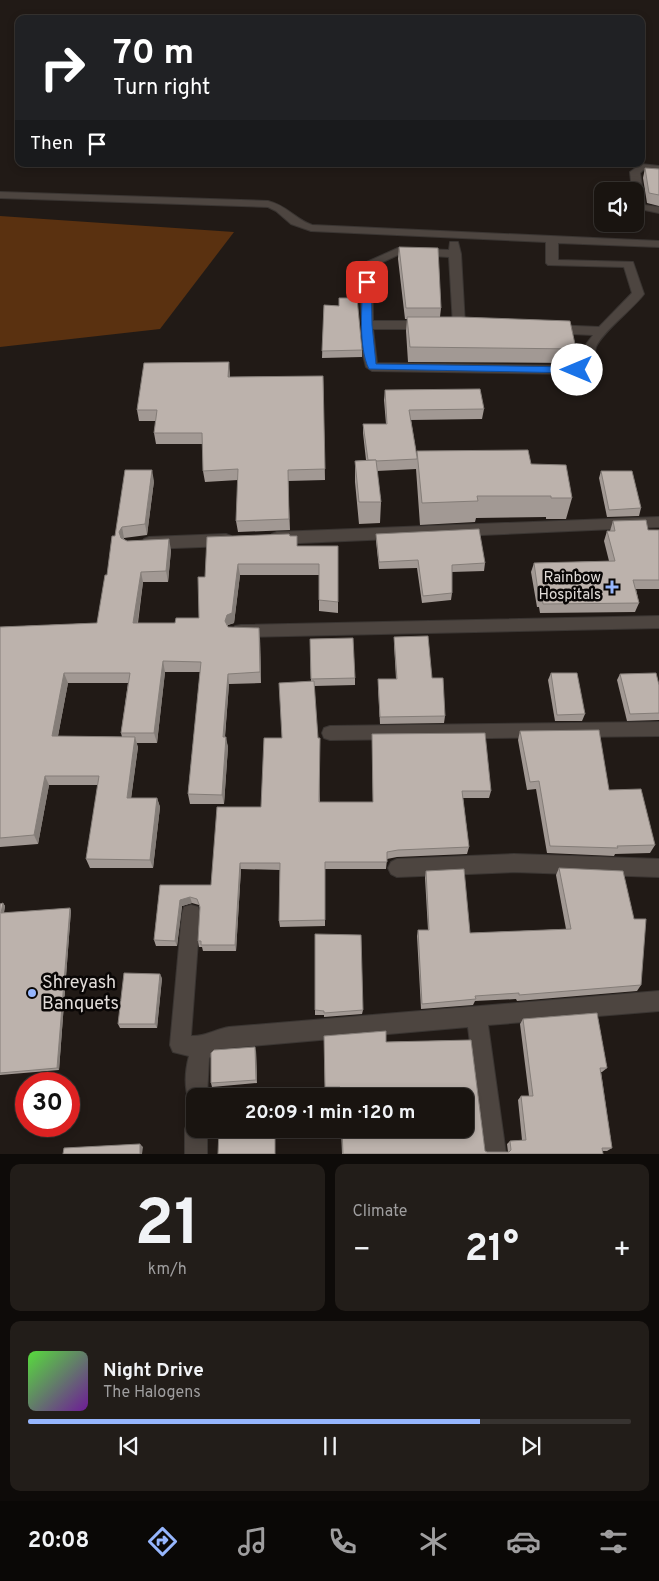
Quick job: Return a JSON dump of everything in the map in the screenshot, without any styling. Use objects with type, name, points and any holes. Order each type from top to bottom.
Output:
[{"type":"street","points":[[645,159],[659,161]]},
{"type":"street","points":[[659,169],[641,167],[635,172],[640,207],[659,210]]},
{"type":"street","points":[[0,196],[268,204],[277,205],[297,224],[311,228],[659,244]]},
{"type":"street","points":[[367,325],[455,325],[455,254],[453,234]]},
{"type":"street","points":[[455,254],[398,252],[366,265],[367,325],[369,355],[372,367],[577,370],[587,367],[590,361],[590,347],[602,331],[638,294],[629,264],[552,263],[552,239]]},
{"type":"street","points":[[536,328],[602,331]]},
{"type":"street","points":[[260,539],[659,522]]},
{"type":"street","points":[[130,544],[240,540]]},
{"type":"street","points":[[236,632],[659,622]]},
{"type":"street","points":[[330,733],[659,729]]},
{"type":"street","points":[[397,868],[514,863],[659,868]]},
{"type":"street","points":[[191,914],[180,1045],[204,1048]]},
{"type":"street","points":[[196,1088],[198,1059],[204,1048],[213,1040],[229,1037],[659,1001]]},
{"type":"street","points":[[477,1017],[495,1154]]},
{"type":"street","points":[[196,1138],[196,1154]]},
{"type":"shaded area","points":[[0,216],[234,232],[160,329],[0,347]]},
{"type":"building","points":[[645,168],[659,169],[659,195],[649,193]]},
{"type":"building","points":[[399,247],[438,248],[441,308],[406,308]]},
{"type":"building","points":[[339,298],[357,298],[362,350],[322,351],[324,305],[339,306]]},
{"type":"building","points":[[407,317],[570,321],[576,349],[410,347]]},
{"type":"building","points":[[229,362],[228,377],[323,376],[325,469],[288,470],[289,519],[236,521],[238,469],[203,471],[202,433],[154,433],[157,410],[137,410],[144,363]]},
{"type":"building","points":[[480,389],[484,409],[409,410],[417,459],[368,460],[363,424],[387,424],[385,390]]},
{"type":"building","points":[[528,450],[531,464],[566,465],[572,498],[551,498],[551,496],[477,496],[478,501],[422,503],[417,451]]},
{"type":"building","points":[[376,460],[381,502],[359,502],[355,461]]},
{"type":"building","points":[[125,470],[152,470],[145,524],[122,527],[119,532],[121,538],[127,541],[169,539],[166,571],[141,572],[133,623],[175,623],[176,618],[199,618],[198,577],[205,577],[207,537],[289,534],[290,536],[297,536],[297,546],[338,546],[338,602],[319,600],[319,564],[238,564],[232,613],[227,615],[225,621],[228,627],[259,628],[260,672],[228,674],[223,737],[226,737],[222,795],[188,794],[201,662],[163,661],[154,733],[121,733],[130,673],[64,673],[52,736],[135,737],[127,798],[157,798],[150,860],[86,859],[99,776],[45,776],[34,835],[0,838],[0,627],[97,623],[105,575],[107,575],[112,536],[115,536]]},
{"type":"building","points":[[601,471],[632,471],[641,508],[609,510]]},
{"type":"building","points":[[646,520],[648,530],[659,530],[659,580],[633,580],[639,603],[543,604],[542,597],[539,598],[534,563],[615,561],[607,531],[615,531],[613,521]]},
{"type":"building","points":[[479,529],[485,563],[452,565],[452,593],[423,596],[418,560],[379,562],[376,534]]},
{"type":"building","points":[[428,636],[432,678],[443,678],[445,716],[380,717],[378,679],[397,679],[394,637]]},
{"type":"building","points":[[353,638],[355,678],[311,679],[310,639]]},
{"type":"building","points":[[551,673],[577,673],[585,714],[557,715]]},
{"type":"building","points":[[656,673],[659,685],[659,713],[630,714],[620,674]]},
{"type":"building","points":[[314,681],[318,738],[320,738],[319,802],[373,802],[372,734],[485,733],[491,791],[462,791],[469,847],[387,852],[387,862],[325,862],[325,920],[279,921],[280,863],[240,863],[235,945],[201,945],[201,941],[198,941],[200,907],[197,899],[190,897],[180,900],[175,941],[154,940],[160,885],[211,885],[217,807],[261,807],[264,738],[282,738],[279,683]]},
{"type":"building","points":[[599,730],[609,790],[641,789],[655,845],[617,846],[618,848],[550,846],[539,781],[530,782],[520,731]]},
{"type":"building","points":[[559,868],[623,871],[634,919],[646,919],[641,985],[519,995],[519,993],[475,996],[476,999],[422,1004],[418,930],[429,930],[426,871],[464,869],[470,933],[571,929]]},
{"type":"building","name":"Shreyash Banquets","points":[[3,903],[1,913],[70,908],[57,1068],[0,1073],[0,904]]},
{"type":"building","points":[[315,934],[361,935],[363,1010],[324,1013],[324,1011],[315,1010]]},
{"type":"building","points":[[124,973],[160,974],[155,1024],[118,1024]]},
{"type":"building","points":[[597,1013],[607,1068],[600,1068],[612,1148],[602,1148],[603,1154],[343,1154],[342,1138],[474,1138],[474,1088],[325,1087],[324,1036],[386,1031],[386,1042],[471,1040],[485,1151],[509,1152],[511,1150],[510,1141],[526,1140],[521,1096],[533,1096],[523,1019]]},
{"type":"building","points":[[255,1047],[256,1080],[211,1083],[211,1053],[214,1050]]},
{"type":"building","points":[[219,1138],[275,1138],[275,1154],[218,1154]]},
{"type":"building","points":[[140,1144],[140,1154],[63,1154],[64,1148]]},
{"type":"place","name":"Rainbow Hospitals","points":[[612,587]]},
{"type":"place","name":"Shreyash Banquets","points":[[32,993]]},
{"type":"route","points":[[367,282],[367,325],[369,355],[372,367],[577,370]]}]
